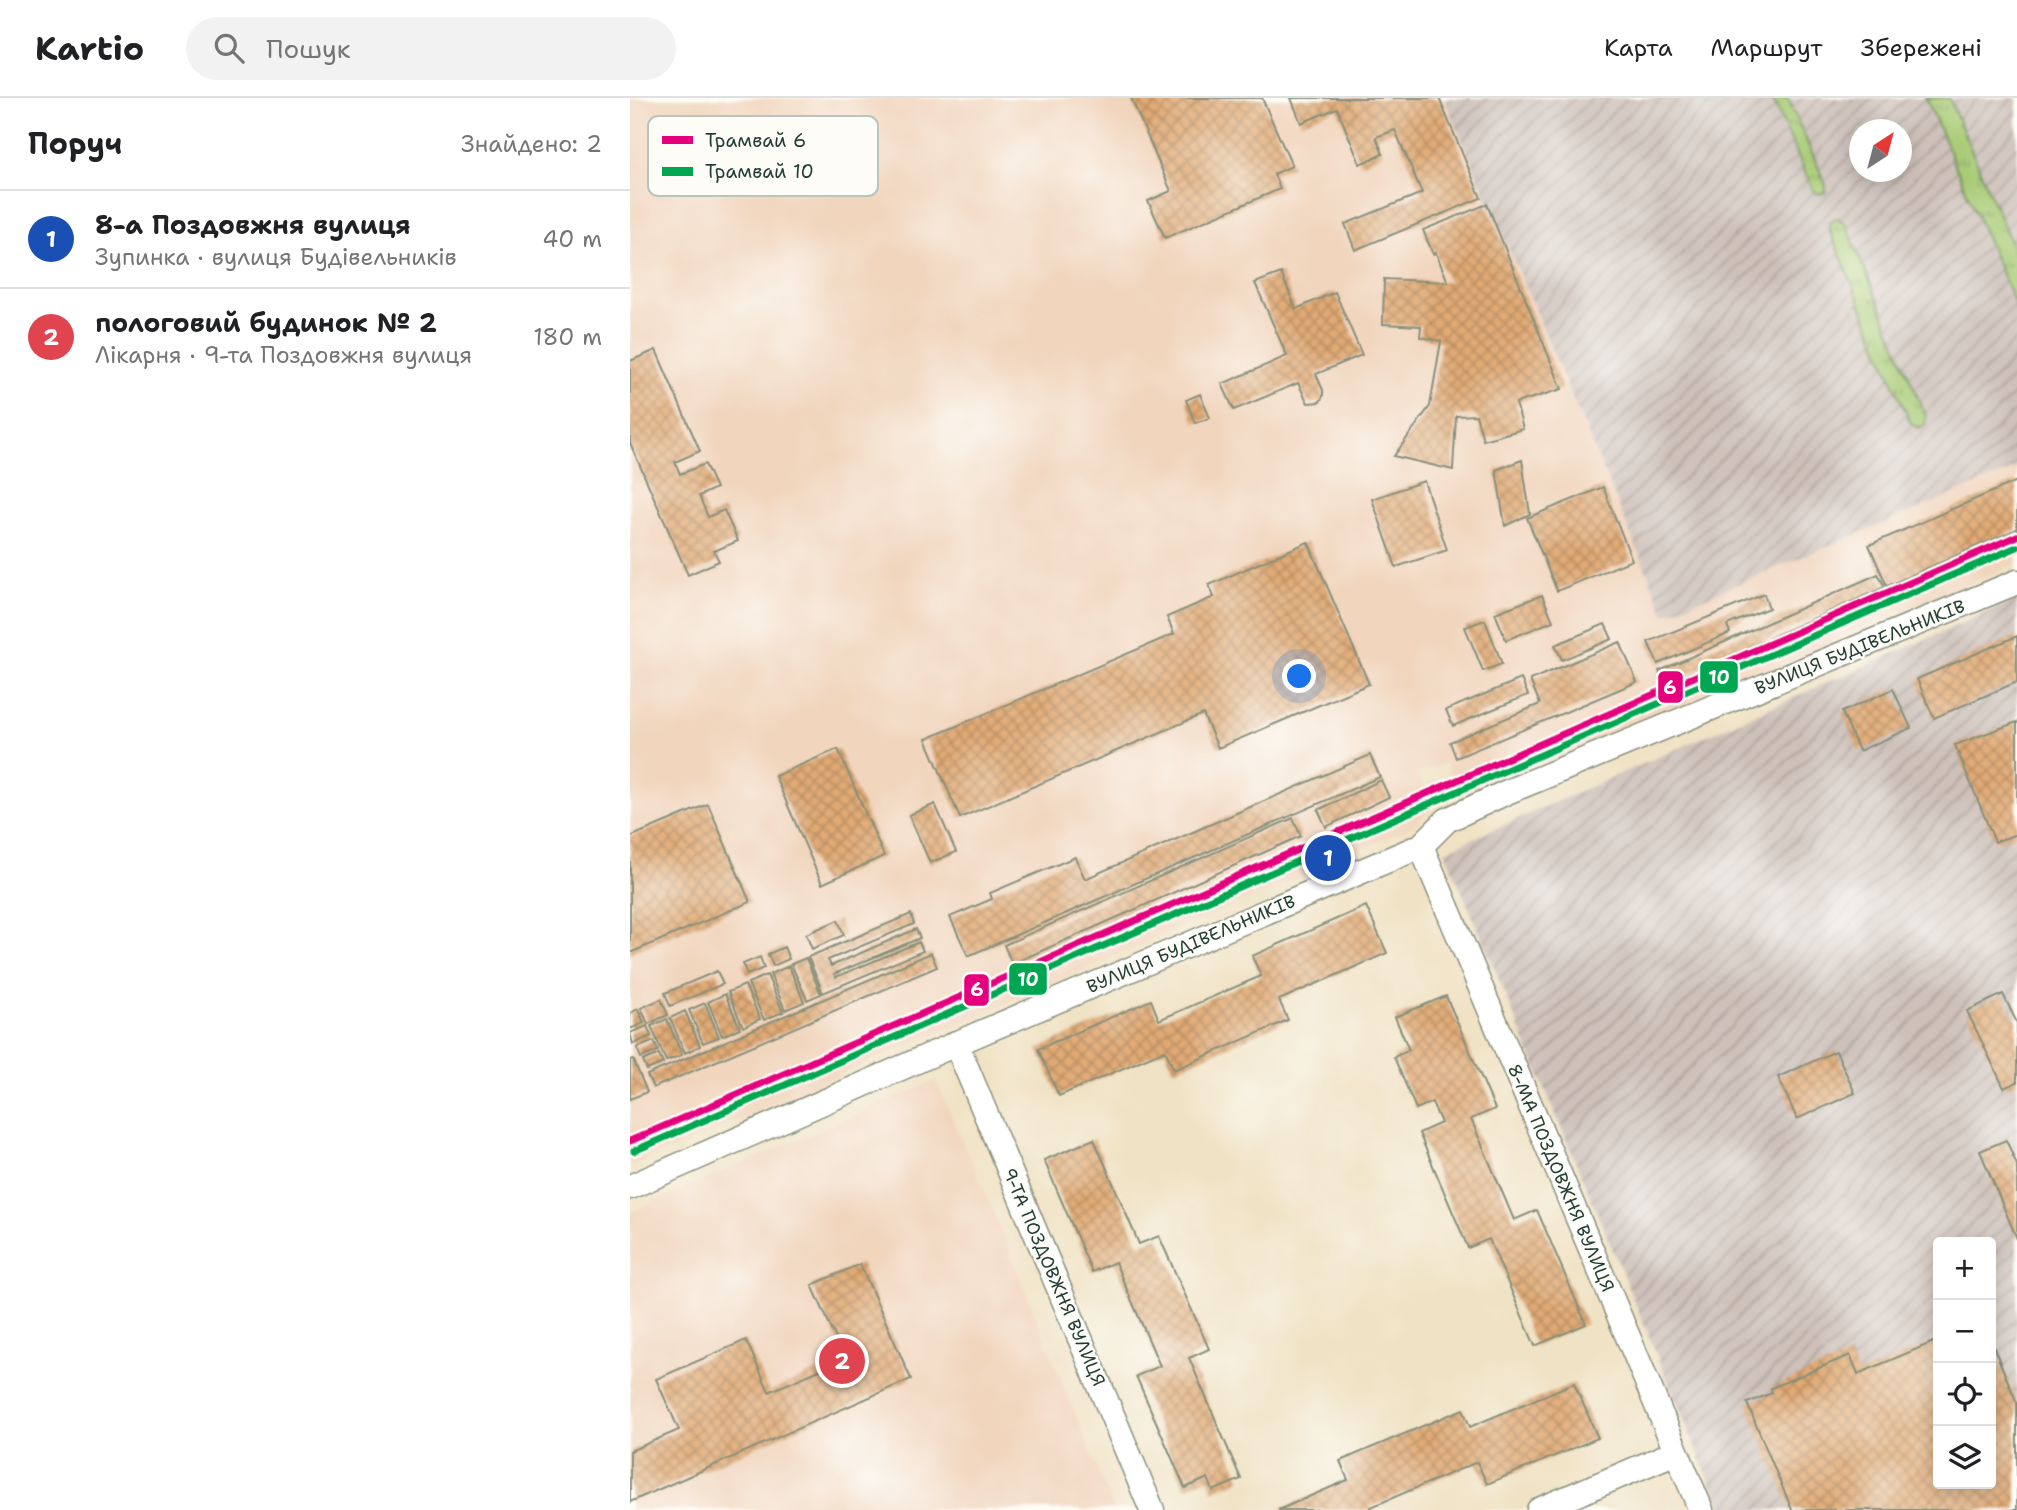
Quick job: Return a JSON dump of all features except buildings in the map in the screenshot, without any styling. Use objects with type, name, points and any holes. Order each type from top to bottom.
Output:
[{"type":"street","name":"ВУЛИЦЯ БУДІВЕЛЬНИКІВ","points":[[630,1187],[1422,846],[1447,820],[1507,792],[2017,582]]},
{"type":"street","name":"8-МА ПОЗДОВЖНЯ ВУЛИЦЯ","points":[[1422,846],[1701,1510]]},
{"type":"street","name":"9-ТА ПОЗДОВЖНЯ ВУЛИЦЯ","points":[[957,1044],[1152,1510]]},
{"type":"street","points":[[1539,1510],[1676,1452]]},
{"type":"shaded area","points":[[630,98],[1444,98],[1666,613],[2017,468],[2017,563],[1486,791],[1467,794],[1454,783],[1446,763],[1417,773],[1426,795],[1425,811],[1419,820],[1407,829],[630,1167]]},
{"type":"shaded area","points":[[1444,98],[2017,98],[2017,468],[1665,614]]},
{"type":"shaded area","points":[[2017,599],[2017,1510],[1722,1510],[1445,851]]},
{"type":"shaded area","points":[[936,1080],[993,1211],[1114,1510],[630,1510],[630,1212]]},
{"type":"green space","points":[[1772,98],[1788,98],[1826,185],[1826,192],[1814,192]]},
{"type":"green space","points":[[1926,98],[1949,98],[2017,257],[2017,309]]},
{"type":"green space","points":[[1838,218],[1846,224],[1926,417],[1925,425],[1918,428],[1910,422],[1830,231],[1830,222]]},
{"type":"tram line","name":"6","points":[[630,1141],[2017,536]]},
{"type":"tram line","name":"10","points":[[634,1151],[2017,547]]},
{"type":"place","name":"8-а Поздовжня вулиця","points":[[1328,858]]},
{"type":"place","name":"пологовий будинок № 2","points":[[842,1361]]}]
